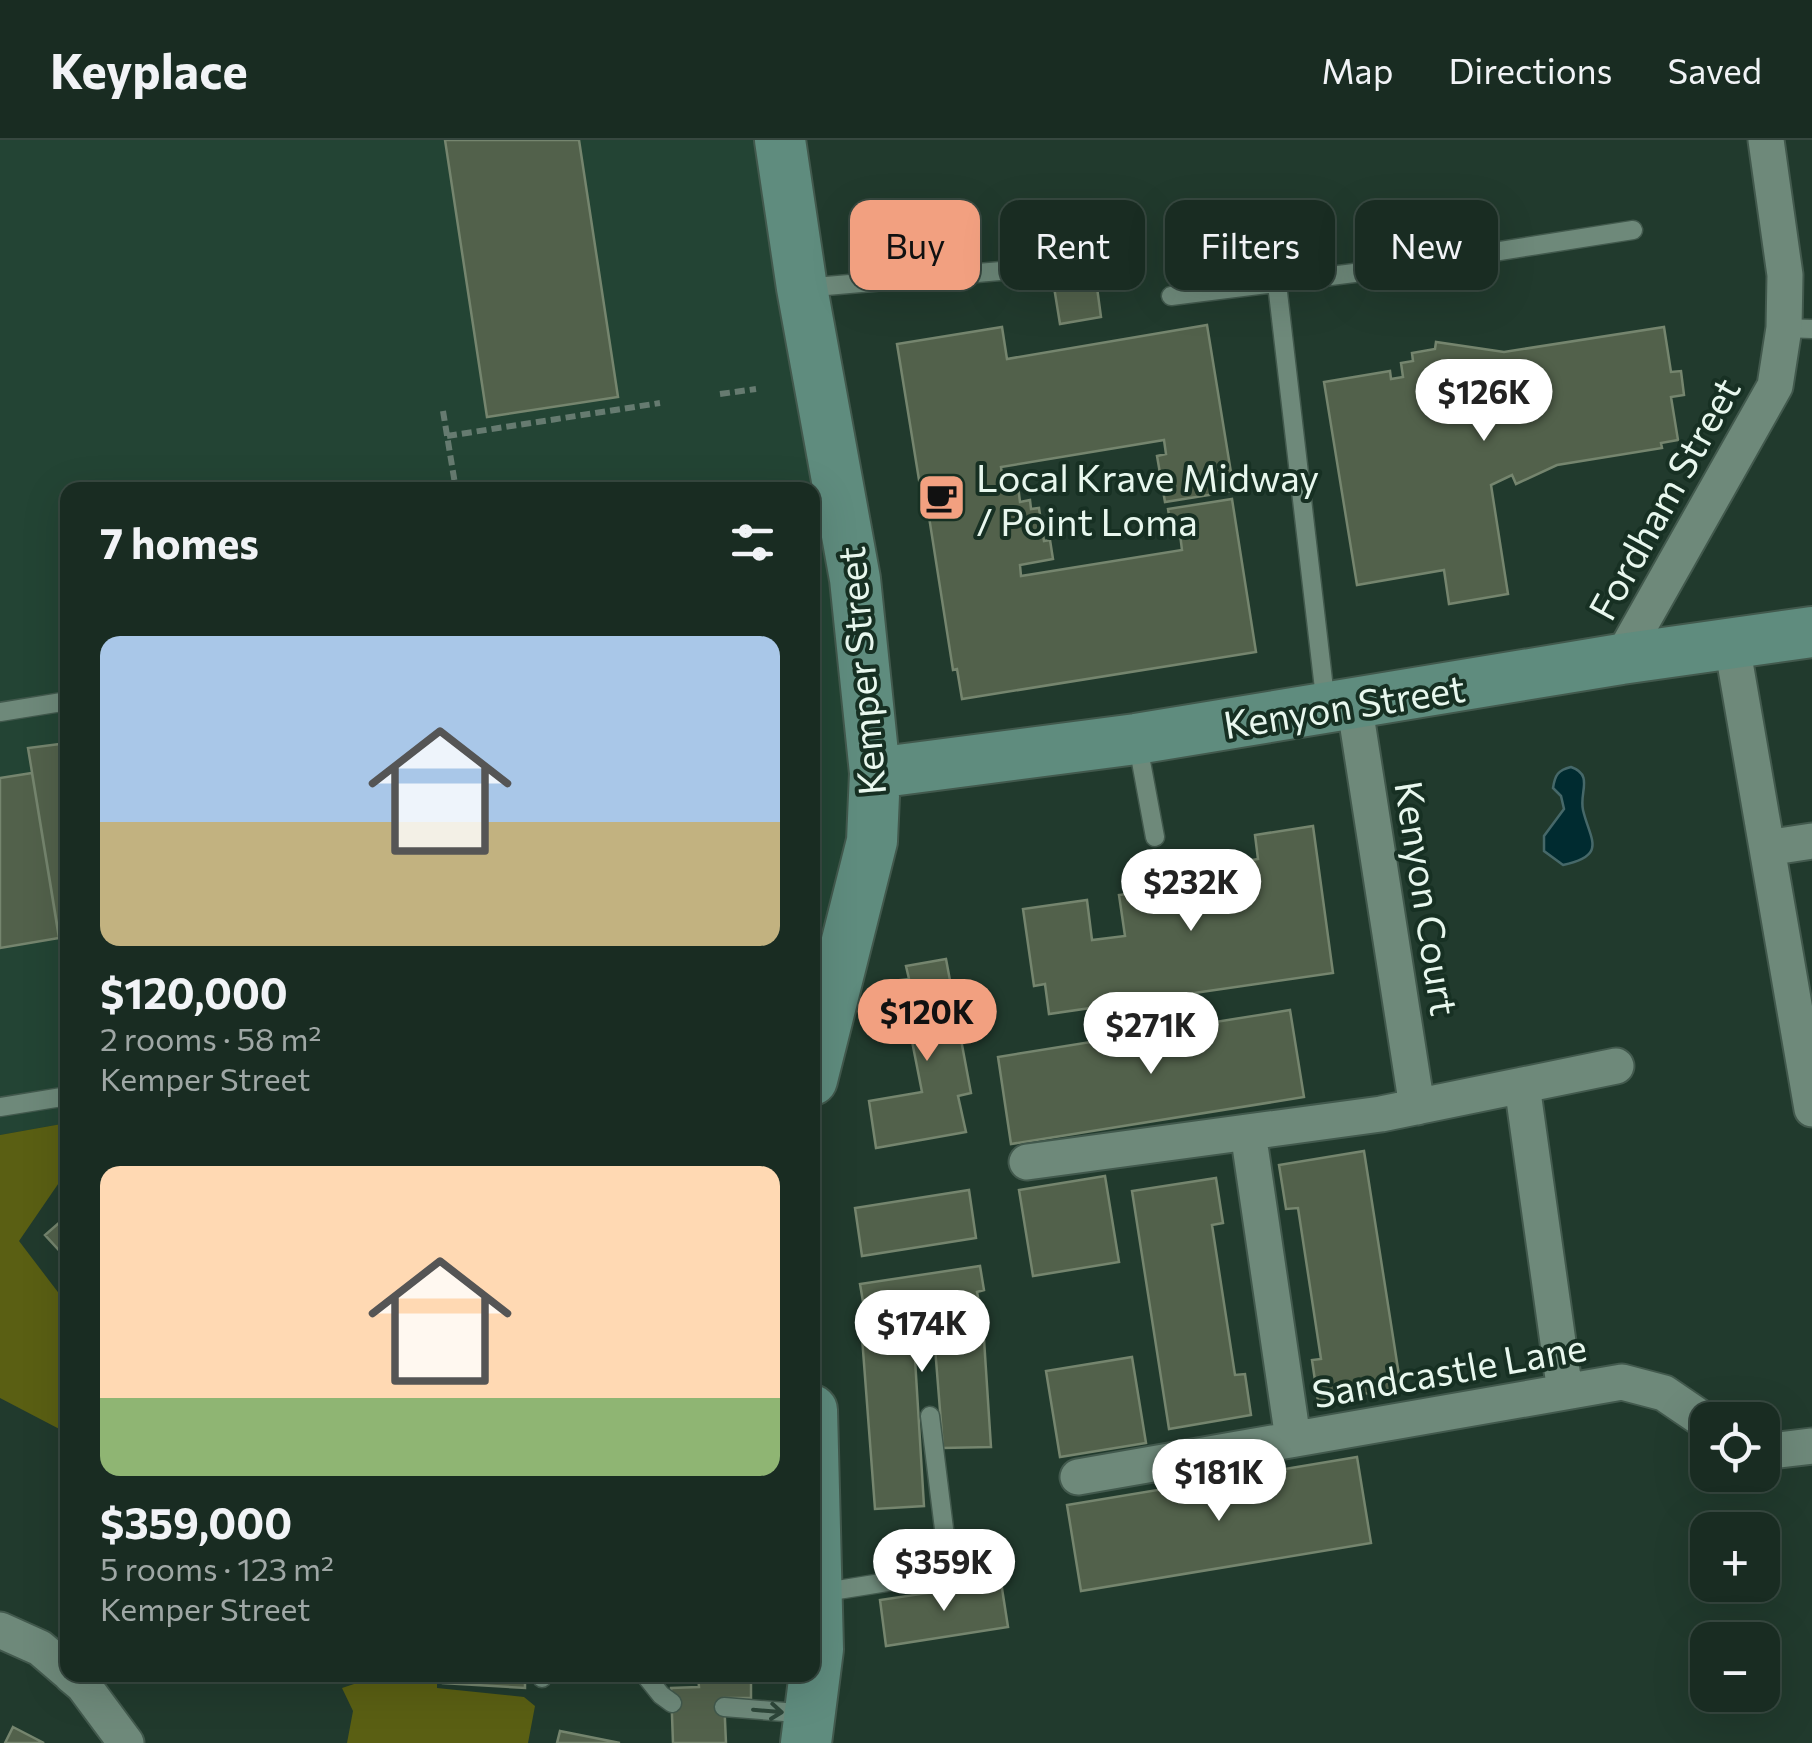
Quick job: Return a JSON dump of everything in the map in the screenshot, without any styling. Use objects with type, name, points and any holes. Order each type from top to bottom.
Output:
[{"type":"street","name":"Kemper Street","points":[[780,140],[802,288],[855,579],[875,774],[872,841],[823,999]]},
{"type":"street","name":"Fordham Street","points":[[1621,659],[1775,386],[1798,328],[1785,275],[1766,140]]},
{"type":"street","name":"Kenyon Street","points":[[875,774],[1136,739],[1621,659],[1812,632]]},
{"type":"street","points":[[1732,645],[1812,1110]]},
{"type":"street","name":"Kenyon Court","points":[[1340,705],[1417,1107]]},
{"type":"street","points":[[1767,848],[1812,841]]},
{"type":"street","points":[[1028,1162],[1417,1107],[1616,1066]]},
{"type":"street","points":[[1522,1085],[1565,1392]]},
{"type":"street","points":[[1248,1132],[1293,1439]]},
{"type":"street","name":"Sandcastle Lane","points":[[1078,1476],[1622,1382],[1664,1394],[1690,1411]]},
{"type":"street","points":[[1780,1450],[1812,1446]]},
{"type":"street","points":[[0,1630],[40,1648],[60,1665]]},
{"type":"street","points":[[79,1682],[126,1743]]},
{"type":"street","points":[[808,1729],[814,1682]]},
{"type":"lane","points":[[1335,275],[1633,230]]},
{"type":"lane","points":[[802,288],[1000,271]]},
{"type":"lane","points":[[1172,296],[1224,290]]},
{"type":"lane","points":[[1278,290],[1340,705]]},
{"type":"lane","points":[[0,712],[60,703]]},
{"type":"lane","points":[[1136,739],[1154,837]]},
{"type":"lane","points":[[0,1107],[60,1097]]},
{"type":"lane","points":[[820,1593],[937,1574],[948,1562],[930,1416]]},
{"type":"lane","points":[[651,1682],[672,1703]]},
{"type":"lane","points":[[724,1707],[808,1729]]},
{"type":"path","points":[[720,394],[756,389]]},
{"type":"path","points":[[447,436],[660,403]]},
{"type":"path","points":[[443,411],[455,482]]},
{"type":"shaded area","points":[[0,140],[769,140],[818,482],[60,482],[60,1124],[0,1135]]},
{"type":"shaded area","points":[[820,493],[865,839],[820,1003]]},
{"type":"green space","points":[[60,1124],[60,1181],[19,1241],[60,1295],[60,1429],[0,1398],[0,1135]]},
{"type":"green space","points":[[360,1682],[437,1682],[437,1688],[524,1697],[535,1706],[528,1743],[347,1743],[353,1711],[342,1688]]},
{"type":"water","points":[[1571,767],[1584,779],[1582,803],[1592,845],[1586,856],[1563,865],[1544,851],[1544,836],[1564,809],[1561,796],[1553,788],[1555,780],[1560,772]]},
{"type":"building","points":[[445,140],[579,140],[618,397],[487,417]]},
{"type":"building","points":[[1054,290],[1097,290],[1101,317],[1060,324]]},
{"type":"building","points":[[1207,325],[1234,491],[1165,502],[1157,456],[1166,454],[1164,440],[1001,467],[1004,488],[1018,486],[1020,502],[1030,500],[1031,509],[1039,508],[1044,541],[1050,540],[1053,559],[1020,565],[1021,576],[1182,550],[1180,534],[1172,535],[1168,509],[1232,499],[1256,652],[962,699],[957,669],[953,670],[897,344],[1002,327],[1007,359]]},
{"type":"building","points":[[1664,327],[1671,372],[1681,371],[1684,395],[1671,397],[1678,440],[1661,443],[1662,448],[1557,465],[1516,484],[1512,475],[1491,485],[1508,594],[1449,604],[1444,570],[1357,585],[1324,382],[1390,371],[1391,379],[1403,377],[1401,363],[1413,361],[1412,353],[1435,349],[1436,342],[1504,352]]},
{"type":"building","points":[[60,744],[60,942],[28,748]]},
{"type":"building","points":[[32,773],[59,938],[0,948],[0,778]]},
{"type":"building","points":[[1313,826],[1333,973],[1049,1014],[1045,984],[1034,986],[1023,909],[1087,900],[1092,940],[1125,936],[1119,895],[1218,881],[1217,875],[1241,871],[1241,862],[1258,859],[1255,835]]},
{"type":"building","points":[[946,959],[971,1093],[958,1096],[966,1132],[876,1148],[869,1101],[922,1092],[900,980],[909,979],[906,966]]},
{"type":"building","points":[[1290,1010],[1304,1097],[1011,1144],[998,1057]]},
{"type":"building","points":[[1364,1151],[1401,1388],[1318,1401],[1312,1360],[1321,1359],[1298,1208],[1286,1209],[1279,1165]]},
{"type":"building","points":[[1105,1176],[1119,1262],[1033,1276],[1019,1190]]},
{"type":"building","points":[[1216,1178],[1223,1223],[1212,1225],[1235,1375],[1245,1374],[1251,1415],[1169,1429],[1132,1191]]},
{"type":"building","points":[[969,1190],[976,1238],[862,1256],[855,1208]]},
{"type":"building","points":[[60,1222],[60,1251],[45,1235]]},
{"type":"building","points":[[980,1266],[984,1290],[977,1292],[983,1324],[991,1447],[943,1448],[933,1322],[913,1326],[924,1506],[875,1509],[862,1337],[869,1337],[860,1284]]},
{"type":"building","points":[[1132,1357],[1146,1443],[1060,1457],[1046,1371]]},
{"type":"building","points":[[1357,1457],[1371,1543],[1081,1591],[1067,1505]]},
{"type":"building","points":[[1001,1582],[1008,1627],[886,1646],[880,1600]]},
{"type":"building","points":[[525,1682],[525,1688],[443,1683]]},
{"type":"building","points":[[699,1682],[751,1682],[751,1698],[724,1698],[726,1743],[673,1743],[671,1688],[699,1687]]},
{"type":"building","points":[[13,1727],[44,1743],[5,1743]]},
{"type":"building","points":[[560,1731],[620,1743],[557,1743]]},
{"type":"place","name":"Local Krave Midway / Point Loma","points":[[941,498]]}]
